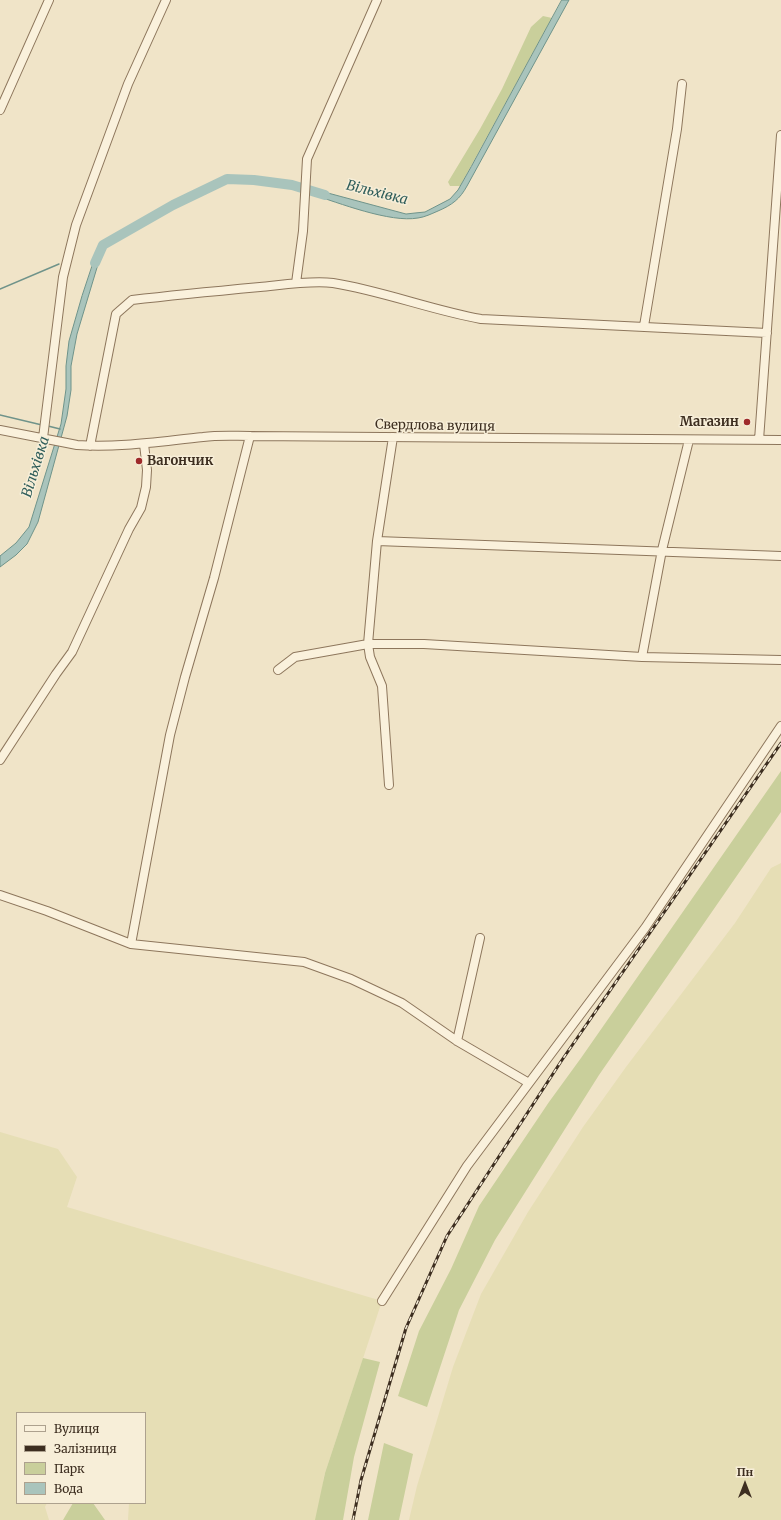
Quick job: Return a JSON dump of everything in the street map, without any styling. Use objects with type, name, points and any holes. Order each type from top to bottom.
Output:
[{"type":"street","points":[[0,110],[48,0]]},
{"type":"street","points":[[46,439],[64,277],[76,225],[128,84],[166,0]]},
{"type":"street","points":[[296,283],[304,210],[307,159],[377,0]]},
{"type":"street","points":[[644,326],[677,129],[682,84]]},
{"type":"street","points":[[759,440],[781,135]]},
{"type":"street","points":[[90,446],[116,314],[132,300],[296,283],[332,283],[408,301],[457,315],[481,319],[767,332]]},
{"type":"street","name":"Свердлова вулиця","points":[[0,430],[77,445],[90,446],[144,444],[206,437],[250,436],[781,440]]},
{"type":"street","points":[[131,944],[170,735],[185,677],[214,578],[250,436]]},
{"type":"street","points":[[389,785],[382,686],[370,657],[368,644],[377,541],[394,437]]},
{"type":"street","points":[[642,657],[662,550],[689,440]]},
{"type":"street","points":[[0,760],[72,652],[141,508],[147,476],[144,444]]},
{"type":"street","points":[[377,541],[662,550],[781,556]]},
{"type":"street","points":[[278,670],[295,657],[368,644],[424,644],[642,657],[781,660]]},
{"type":"street","points":[[382,1301],[466,1166],[645,928],[781,726]]},
{"type":"street","points":[[0,895],[47,911],[131,944],[304,962],[352,979],[402,1003],[457,1041],[529,1083]]},
{"type":"street","points":[[457,1041],[480,938]]},
{"type":"shaded area","points":[[781,863],[781,1520],[409,1520],[417,1486],[453,1367],[481,1294],[528,1212],[583,1127],[626,1067],[735,923],[771,868]]},
{"type":"shaded area","points":[[0,1132],[58,1149],[77,1177],[67,1207],[382,1301],[324,1476],[318,1520],[128,1520],[129,1504],[146,1504],[146,1412],[16,1412],[16,1504],[46,1504],[45,1507],[49,1520],[0,1520]]},
{"type":"green space","points":[[543,16],[552,18],[460,186],[450,186],[448,182],[502,89],[531,27]]},
{"type":"green space","points":[[781,771],[781,812],[599,1075],[495,1240],[459,1310],[427,1407],[398,1396],[419,1331],[451,1269],[479,1206],[549,1102]]},
{"type":"green space","points":[[363,1358],[380,1362],[354,1457],[343,1520],[315,1520],[325,1473]]},
{"type":"green space","points":[[384,1443],[413,1454],[399,1520],[368,1520]]},
{"type":"green space","points":[[72,1504],[94,1504],[105,1520],[63,1520]]},
{"type":"water","points":[[562,0],[569,0],[467,186],[455,201],[443,209],[426,216],[407,219],[379,215],[311,194],[313,189],[406,214],[425,212],[450,199],[458,190],[471,167]]},
{"type":"water","points":[[98,249],[102,251],[77,334],[71,366],[71,390],[67,416],[38,522],[27,544],[16,555],[0,567],[0,556],[16,543],[29,527],[61,424],[66,389],[66,366],[69,341]]},
{"type":"waterway","name":"Вільхівка","points":[[95,263],[103,245],[173,205],[227,179],[254,180],[292,185],[325,195]]},
{"type":"waterway","name":"Вільхівка","points":[[0,289],[59,264]]},
{"type":"waterway","name":"Вільхівка","points":[[0,415],[42,425]]},
{"type":"waterway","name":"Вільхівка","points":[[48,426],[60,429]]},
{"type":"railway","points":[[353,1520],[361,1480],[406,1328],[447,1236],[562,1060],[781,743]]},
{"type":"place","name":"Mагазин","points":[[747,422]]},
{"type":"place","name":"Вагончик","points":[[139,461]]}]
